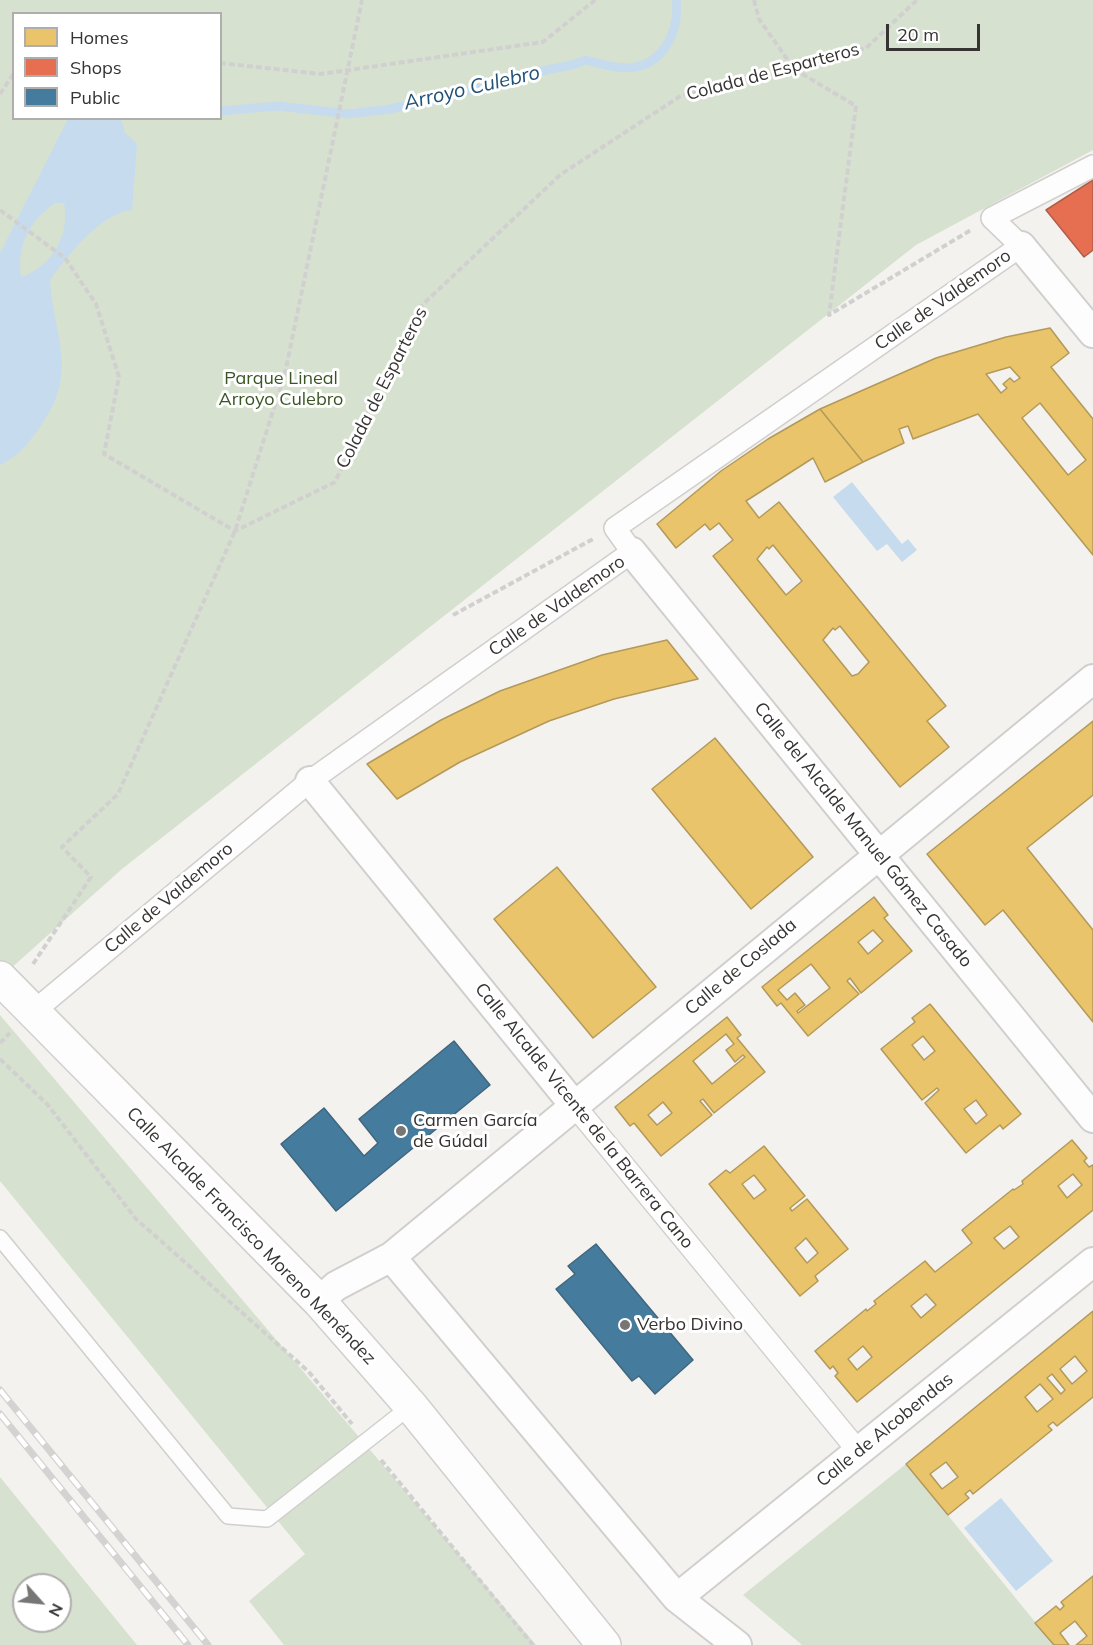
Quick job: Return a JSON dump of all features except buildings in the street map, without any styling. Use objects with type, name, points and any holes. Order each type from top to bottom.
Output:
[{"type":"street","points":[[992,218],[1093,166]]},
{"type":"street","name":"Calle de Valdemoro","points":[[44,1003],[310,781],[632,552],[615,528],[1021,246],[992,218]]},
{"type":"street","points":[[1021,246],[1093,333]]},
{"type":"street","name":"Calle del Alcalde Manuel Gómez Casado","points":[[632,552],[1093,1118]]},
{"type":"street","name":"Calle de Coslada","points":[[319,1301],[336,1287],[391,1257],[1093,679]]},
{"type":"street","name":"Calle Alcalde Vicente de la Barrera Cano","points":[[310,781],[859,1452]]},
{"type":"street","name":"Calle Alcalde Francisco Moreno Menéndez","points":[[3,986],[44,1003],[319,1301],[411,1406],[604,1645]]},
{"type":"street","points":[[391,1257],[678,1598],[737,1645]]},
{"type":"street","name":"Calle de Alcobendas","points":[[678,1598],[1093,1262]]},
{"type":"lane","points":[[0,1238],[228,1516],[267,1519],[411,1406]]},
{"type":"path","points":[[44,1003],[31,967],[91,877],[62,847],[118,794],[235,531],[285,373],[362,0]]},
{"type":"path","points":[[222,63],[321,74],[543,42],[595,0]]},
{"type":"path","points":[[754,0],[759,19],[794,69],[856,106],[829,315],[992,218]]},
{"type":"path","name":"Colada de Esparteros","points":[[235,531],[335,482],[418,309],[560,175],[682,95],[794,69],[866,48],[917,0]]},
{"type":"path","points":[[0,94],[12,76]]},
{"type":"path","points":[[0,210],[65,258],[96,304],[119,377],[104,454],[235,531]]},
{"type":"path","points":[[453,615],[615,528]]},
{"type":"path","points":[[0,1059],[47,1104],[136,1219],[308,1371],[533,1645]]},
{"type":"green space","name":"Parque Lineal Arroyo Culebro","points":[[0,0],[1093,0],[1093,150],[916,245],[122,869],[0,978]]},
{"type":"green space","points":[[0,1015],[536,1645],[284,1645],[249,1601],[305,1554],[0,1181]]},
{"type":"green space","points":[[906,1464],[1054,1645],[802,1645],[743,1595]]},
{"type":"green space","points":[[0,1477],[137,1645],[0,1645]]},
{"type":"water","points":[[67,120],[121,120],[125,133],[137,144],[132,210],[121,213],[97,227],[75,248],[50,280],[62,355],[59,389],[52,407],[31,439],[23,449],[0,465],[0,253]],"holes":[[[55,203],[64,203],[65,215],[61,238],[50,257],[32,272],[21,277],[23,244],[32,226]]]},
{"type":"water","points":[[852,482],[902,544],[908,539],[917,550],[902,562],[887,544],[877,551],[833,497]]},
{"type":"water","points":[[1001,1498],[1053,1561],[1016,1591],[964,1528]]},
{"type":"waterway","name":"Arroyo Culebro","points":[[222,111],[278,106],[349,114],[443,98],[521,75],[586,60],[622,68],[643,65],[653,60],[669,41],[676,21],[676,0]]},
{"type":"railway","points":[[0,1390],[208,1645]]},
{"type":"railway","points":[[0,1414],[188,1645]]},
{"type":"place","name":"Carmen García de Gúdal","points":[[401,1131]]},
{"type":"place","name":"Verbo Divino","points":[[625,1325]]}]
